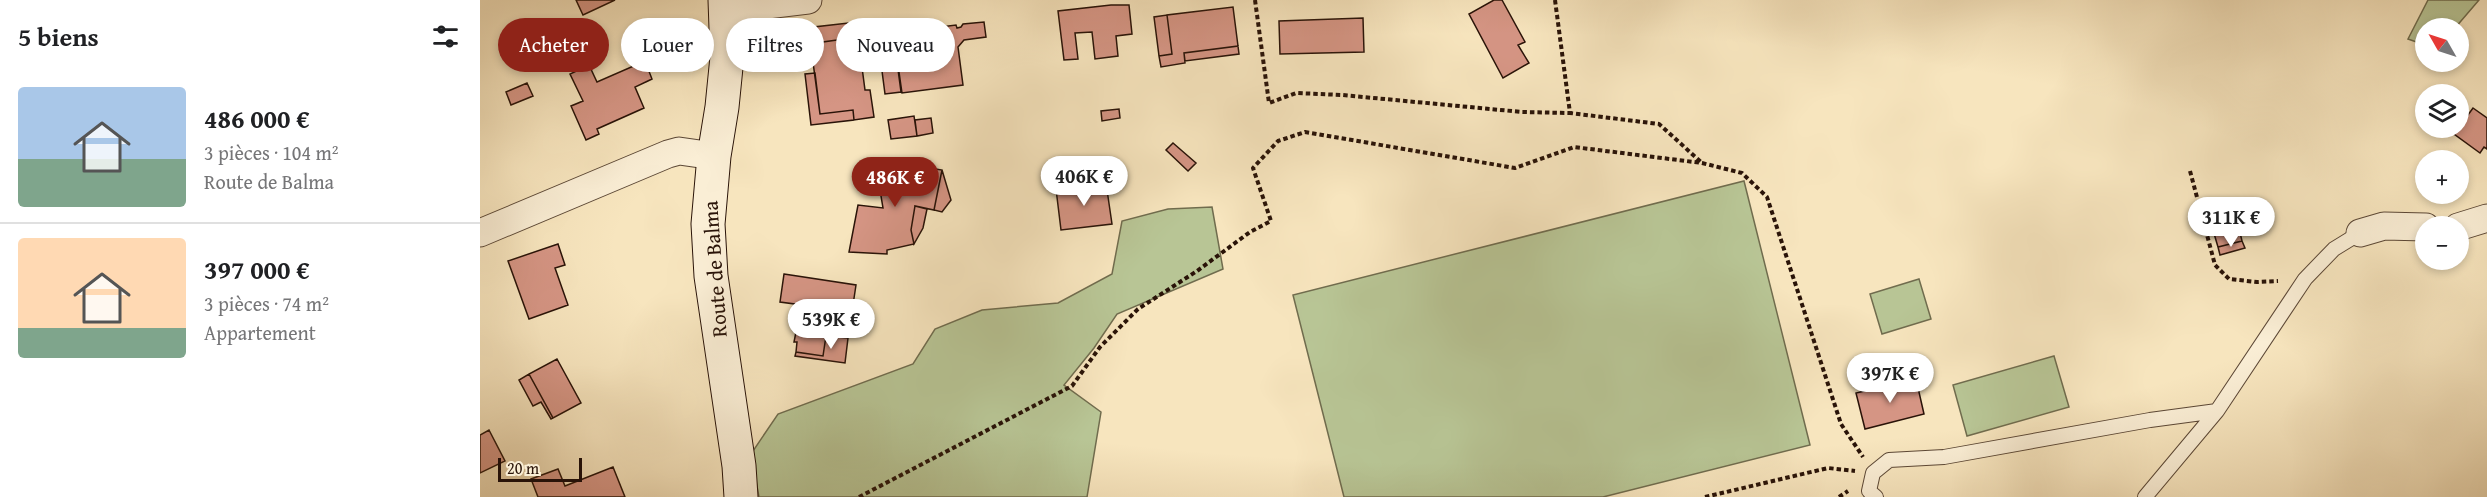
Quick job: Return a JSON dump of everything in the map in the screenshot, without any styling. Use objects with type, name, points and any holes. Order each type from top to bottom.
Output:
[{"type":"street","points":[[725,5],[808,0]]},
{"type":"street","name":"Route de Balma","points":[[725,5],[725,79],[714,156],[708,224],[711,276],[740,481],[750,497]]},
{"type":"street","points":[[480,233],[668,153],[679,151],[714,156]]},
{"type":"street","points":[[2469,224],[2487,218]]},
{"type":"street","points":[[2360,233],[2384,226],[2415,227]]},
{"type":"lane","points":[[2145,497],[2217,411],[2305,279],[2334,249],[2360,233]]},
{"type":"lane","points":[[1876,497],[1869,491],[1873,473],[1889,460],[1944,457],[2150,420],[2217,411]]},
{"type":"path","points":[[1255,0],[1269,103],[1296,93],[1342,94],[1522,112],[1569,113],[1659,124],[1702,163]]},
{"type":"path","points":[[1555,0],[1569,113]]},
{"type":"path","points":[[859,497],[1072,386],[1100,347],[1138,309],[1197,271],[1250,232],[1271,221],[1253,168],[1278,141],[1305,132],[1515,168],[1574,147],[1702,163],[1742,173],[1767,197],[1841,424],[1873,473]]},
{"type":"path","points":[[2190,171],[2215,264],[2229,279],[2257,282],[2305,279]]},
{"type":"path","points":[[1705,497],[1828,468],[1873,473]]},
{"type":"green space","points":[[2428,0],[2479,0],[2464,18],[2419,18]]},
{"type":"green space","points":[[2415,25],[2415,41],[2408,39]]},
{"type":"green space","points":[[1744,181],[1810,445],[1603,497],[1344,497],[1293,295]]},
{"type":"green space","points":[[1212,207],[1223,269],[1117,314],[1094,348],[1064,385],[1101,412],[1087,497],[759,497],[751,454],[778,414],[913,364],[935,329],[982,310],[1058,303],[1112,274],[1122,221],[1168,209]]},
{"type":"green space","points":[[1919,279],[1931,319],[1882,334],[1870,294]]},
{"type":"green space","points":[[2054,356],[2069,407],[1967,436],[1953,385]]},
{"type":"building","points":[[576,0],[615,0],[583,15]]},
{"type":"building","points":[[1494,0],[1502,0],[1525,42],[1518,45],[1529,63],[1503,78],[1469,14]]},
{"type":"building","points":[[1129,5],[1132,34],[1116,36],[1118,56],[1095,59],[1092,32],[1075,33],[1078,59],[1064,60],[1058,11]]},
{"type":"building","points":[[1233,7],[1238,46],[1184,53],[1185,63],[1161,67],[1159,56],[1172,54],[1167,15]]},
{"type":"building","points":[[1167,15],[1172,54],[1159,56],[1154,17]]},
{"type":"building","points":[[1363,18],[1364,52],[1280,54],[1279,21]]},
{"type":"building","points":[[984,22],[986,37],[964,40],[958,47],[963,85],[902,93],[899,72],[955,72],[955,25],[957,28],[963,24]]},
{"type":"building","points":[[836,24],[836,40],[824,42],[824,26]]},
{"type":"building","points":[[836,40],[836,72],[863,72],[865,90],[870,90],[874,117],[854,120],[853,110],[820,114],[814,72],[824,72],[824,42]]},
{"type":"building","points":[[1238,46],[1239,54],[1185,61],[1184,53]]},
{"type":"building","points":[[592,72],[597,82],[621,72],[649,72],[652,79],[635,87],[644,108],[597,129],[599,134],[586,140],[571,106],[583,101],[570,74]]},
{"type":"building","points":[[882,72],[898,72],[901,92],[885,94]]},
{"type":"building","points":[[815,73],[820,114],[853,110],[854,120],[811,125],[805,74]]},
{"type":"building","points":[[527,83],[533,96],[511,105],[506,92]]},
{"type":"building","points":[[2473,108],[2487,118],[2487,149],[2484,147],[2480,153],[2459,138],[2469,138],[2469,113]]},
{"type":"building","points":[[1119,109],[1120,118],[1102,121],[1101,111]]},
{"type":"building","points":[[914,116],[917,136],[891,139],[888,120]]},
{"type":"building","points":[[931,118],[933,133],[917,136],[915,120]]},
{"type":"building","points":[[1173,143],[1196,163],[1188,171],[1166,150]]},
{"type":"building","points":[[912,160],[912,165],[942,170],[934,210],[915,206],[911,230],[914,244],[887,250],[887,254],[849,252],[858,205],[883,208],[876,166]]},
{"type":"building","points":[[942,170],[951,200],[942,212],[934,210]]},
{"type":"building","points":[[1106,183],[1112,224],[1061,230],[1056,189]]},
{"type":"building","points":[[915,206],[927,209],[923,228],[914,244],[911,230]]},
{"type":"building","points":[[2238,224],[2242,241],[2218,247],[2213,230]]},
{"type":"building","points":[[2242,241],[2245,248],[2220,255],[2218,247]]},
{"type":"building","points":[[558,244],[565,265],[555,268],[568,305],[529,319],[508,261]]},
{"type":"building","points":[[784,274],[856,285],[848,338],[826,336],[823,356],[796,352],[797,342],[794,342],[796,332],[799,333],[802,305],[780,302]]},
{"type":"building","points":[[795,304],[802,305],[801,318],[793,317]]},
{"type":"building","points":[[826,336],[848,338],[845,363],[795,356],[796,352],[823,356]]},
{"type":"building","points":[[557,359],[581,403],[553,418],[529,374]]},
{"type":"building","points":[[529,374],[553,418],[551,419],[541,402],[533,406],[519,380]]},
{"type":"building","points":[[1916,379],[1924,414],[1865,429],[1856,393]]},
{"type":"building","points":[[489,430],[505,461],[480,473],[480,435]]},
{"type":"building","points":[[613,467],[625,497],[538,497],[531,479],[558,469],[565,486]]}]
